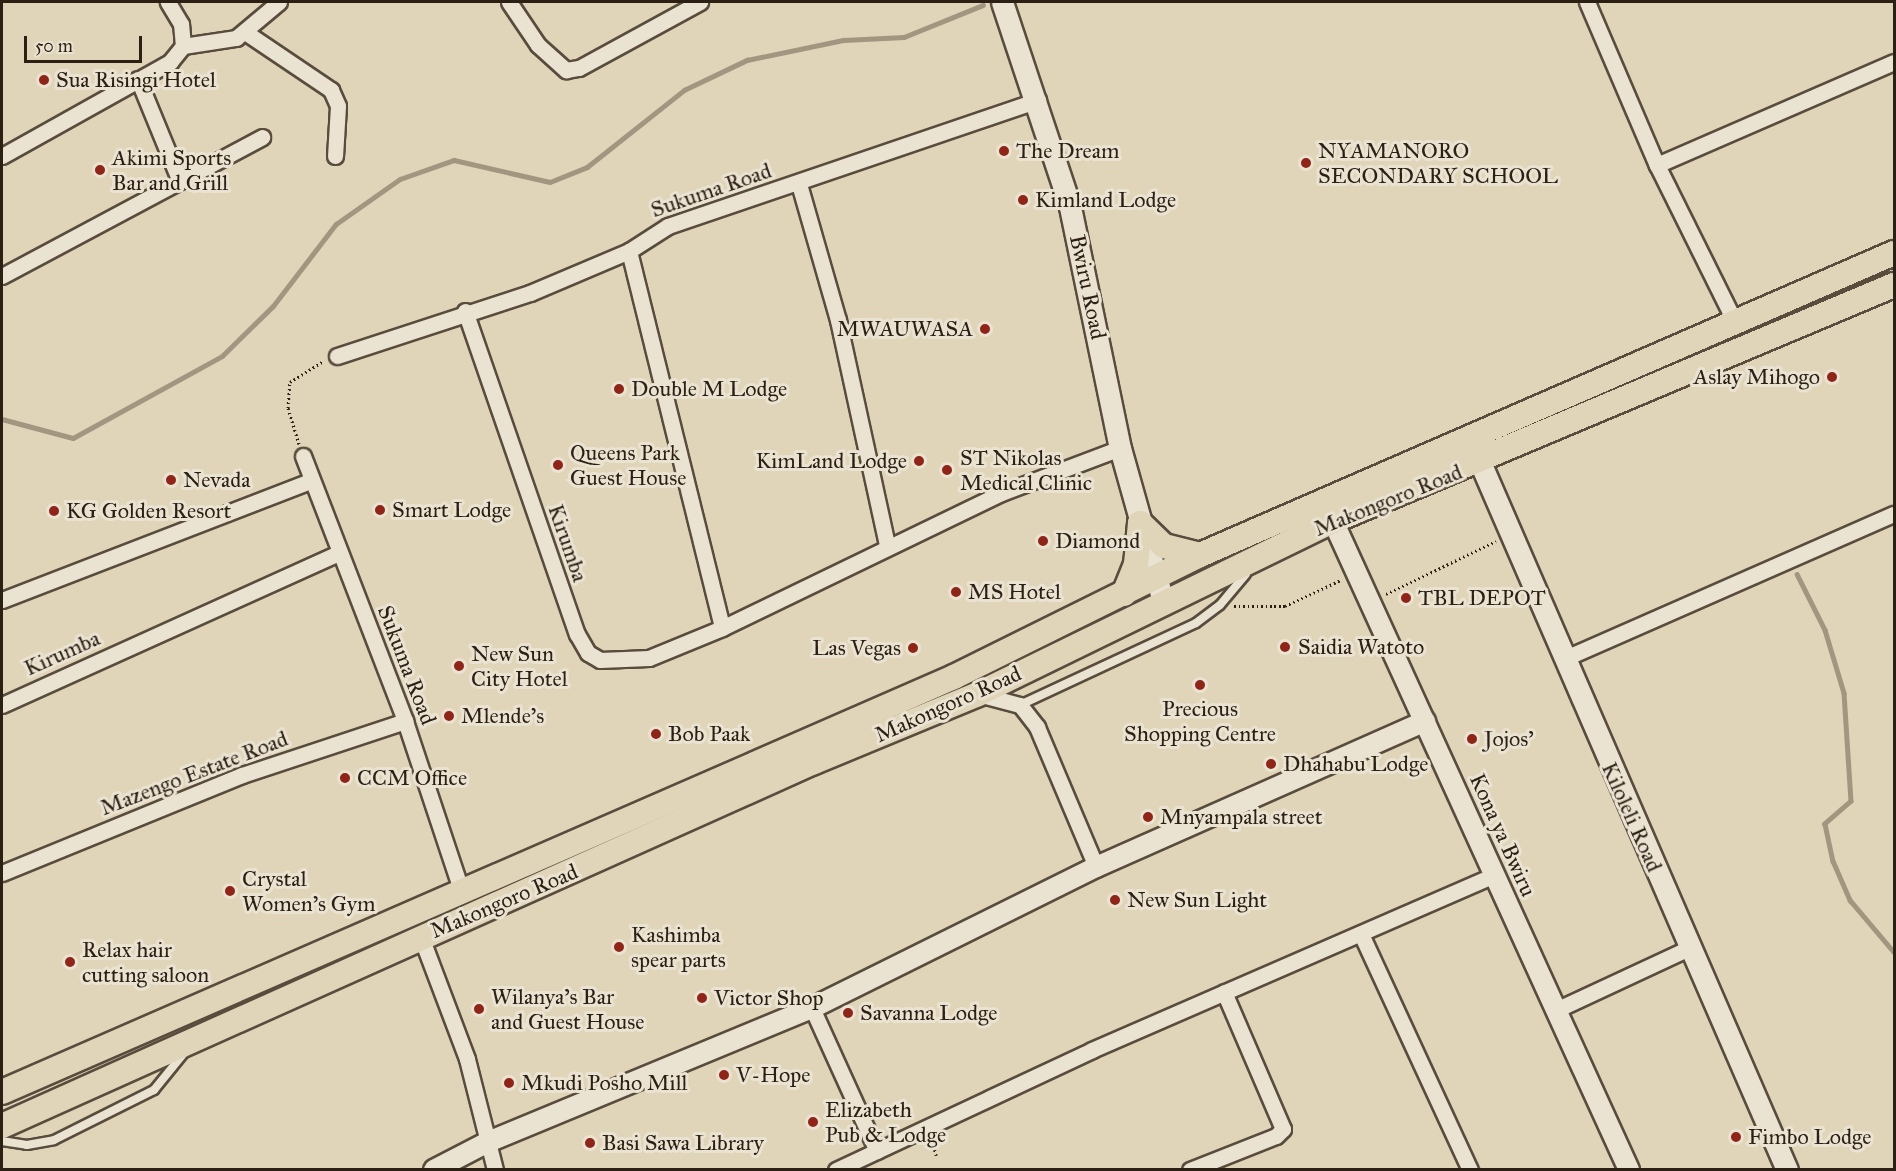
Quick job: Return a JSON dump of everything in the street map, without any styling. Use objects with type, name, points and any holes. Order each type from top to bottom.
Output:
[{"type":"main road","name":"Bwiru Road","points":[[1002,2],[1038,100],[1072,218],[1120,448],[1163,601]]},
{"type":"main road","name":"Makongoro Road","points":[[2,1092],[954,678],[1200,555],[1734,320],[1894,253]]},
{"type":"main road","name":"Makongoro Road","points":[[2,1126],[421,937],[978,694],[1163,601],[1333,521],[1479,463],[1894,285]]},
{"type":"main road","name":"Kiloleli Road","points":[[1469,437],[1509,535],[1787,1170]]},
{"type":"main road","points":[[1140,523],[1164,546],[1200,555]]},
{"type":"main road","points":[[1124,594],[1136,564],[1140,523]]},
{"type":"street","points":[[2,156],[170,62],[183,46],[181,24],[168,2]]},
{"type":"street","points":[[183,46],[215,44],[245,32],[279,2]]},
{"type":"street","points":[[509,2],[538,45],[566,70],[579,68],[675,8],[700,2]]},
{"type":"street","points":[[1589,2],[1657,165],[1734,320]]},
{"type":"street","points":[[245,32],[331,90],[338,106],[335,156]]},
{"type":"street","points":[[1657,165],[1894,62]]},
{"type":"street","points":[[138,79],[179,179]]},
{"type":"street","name":"Sukuma Road","points":[[337,356],[465,311],[530,293],[629,251],[660,230],[800,184],[1038,100]]},
{"type":"street","points":[[2,276],[179,179],[262,137]]},
{"type":"street","points":[[800,184],[838,320],[887,545]]},
{"type":"street","points":[[629,251],[722,628]]},
{"type":"street","name":"Kirumba","points":[[465,311],[548,554],[588,653],[600,660],[649,658],[722,628],[887,545],[1120,448]]},
{"type":"street","name":"Sukuma Road","points":[[303,456],[310,481],[405,721],[462,892]]},
{"type":"street","points":[[2,600],[310,481]]},
{"type":"street","points":[[1563,659],[1894,514]]},
{"type":"street","name":"Kona ya Bwiru","points":[[1333,521],[1629,1170]]},
{"type":"street","name":"Kirumba","points":[[2,705],[338,553]]},
{"type":"street","points":[[978,694],[1020,705],[1056,768],[1096,867]]},
{"type":"street","name":"Mazengo Estate Road","points":[[2,873],[242,775],[405,721]]},
{"type":"street","points":[[434,1170],[488,1142],[812,1008],[1096,867],[1425,721]]},
{"type":"street","points":[[836,1170],[1224,992],[1495,875]]},
{"type":"street","points":[[1361,934],[1470,1170]]},
{"type":"street","points":[[421,937],[448,1001],[495,1170]]},
{"type":"street","points":[[1556,1010],[1689,948]]},
{"type":"street","points":[[1190,1170],[1276,1136],[1283,1129],[1224,992]]},
{"type":"street","points":[[812,1008],[877,1151]]},
{"type":"lane","points":[[1020,705],[1196,623],[1220,605],[1270,550]]},
{"type":"lane","points":[[2,1141],[27,1145],[54,1140],[154,1090],[168,1079],[192,1039]]},
{"type":"path","points":[[303,456],[288,408],[290,382],[337,356]]},
{"type":"path","points":[[1370,602],[1509,535]]},
{"type":"path","points":[[1220,605],[1285,606],[1357,573]]},
{"type":"waterway","points":[[2,419],[73,438],[222,356],[273,306],[336,224],[400,179],[454,160],[550,182],[587,167],[684,90],[747,60],[844,40],[904,37],[983,5]]},
{"type":"waterway","points":[[1797,574],[1825,630],[1844,693],[1851,801],[1825,824],[1833,861],[1850,900],[1894,952]]},
{"type":"place","name":"Sua Risingi Hotel","points":[[44,80]]},
{"type":"place","name":"The Dream","points":[[1004,151]]},
{"type":"place","name":"NYAMANORO SECONDARY SCHOOL","points":[[1306,163]]},
{"type":"place","name":"Akimi Sports Bar and Grill","points":[[100,170]]},
{"type":"place","name":"Kimland Lodge","points":[[1023,200]]},
{"type":"place","name":"MWAUWASA","points":[[985,329]]},
{"type":"place","name":"Aslay Mihogo","points":[[1832,377]]},
{"type":"place","name":"Double M Lodge","points":[[619,389]]},
{"type":"place","name":"KimLand Lodge","points":[[919,461]]},
{"type":"place","name":"Queens Park Guest House","points":[[558,465]]},
{"type":"place","name":"ST Nikolas Medical Clinic","points":[[947,470]]},
{"type":"place","name":"Nevada","points":[[171,480]]},
{"type":"place","name":"Smart Lodge","points":[[380,510]]},
{"type":"place","name":"KG Golden Resort","points":[[54,511]]},
{"type":"place","name":"Diamond","points":[[1043,541]]},
{"type":"place","name":"MS Hotel","points":[[956,592]]},
{"type":"place","name":"TBL DEPOT","points":[[1406,598]]},
{"type":"place","name":"Saidia Watoto","points":[[1285,647]]},
{"type":"place","name":"Las Vegas","points":[[913,648]]},
{"type":"place","name":"New Sun City Hotel","points":[[459,666]]},
{"type":"place","name":"Precious Shopping Centre","points":[[1200,685]]},
{"type":"place","name":"Mlende's","points":[[449,716]]},
{"type":"place","name":"Bob Paak","points":[[656,734]]},
{"type":"place","name":"Jojos'","points":[[1472,739]]},
{"type":"place","name":"Dhahabu Lodge","points":[[1271,764]]},
{"type":"place","name":"CCM Office","points":[[345,778]]},
{"type":"place","name":"Mnyampala street","points":[[1148,817]]},
{"type":"place","name":"Crystal Women's Gym","points":[[230,891]]},
{"type":"place","name":"New Sun Light","points":[[1115,900]]},
{"type":"place","name":"Kashimba spear parts","points":[[619,947]]},
{"type":"place","name":"Relax hair cutting saloon","points":[[70,962]]},
{"type":"place","name":"Victor Shop","points":[[702,998]]},
{"type":"place","name":"Wilanya's Bar and Guest House","points":[[479,1009]]},
{"type":"place","name":"Savanna Lodge","points":[[848,1013]]},
{"type":"place","name":"V-Hope","points":[[724,1075]]},
{"type":"place","name":"Mkudi Posho Mill","points":[[509,1083]]},
{"type":"place","name":"Elizabeth Pub & Lodge","points":[[813,1122]]},
{"type":"place","name":"Fimbo Lodge","points":[[1736,1137]]},
{"type":"place","name":"Basi Sawa Library","points":[[590,1143]]}]
